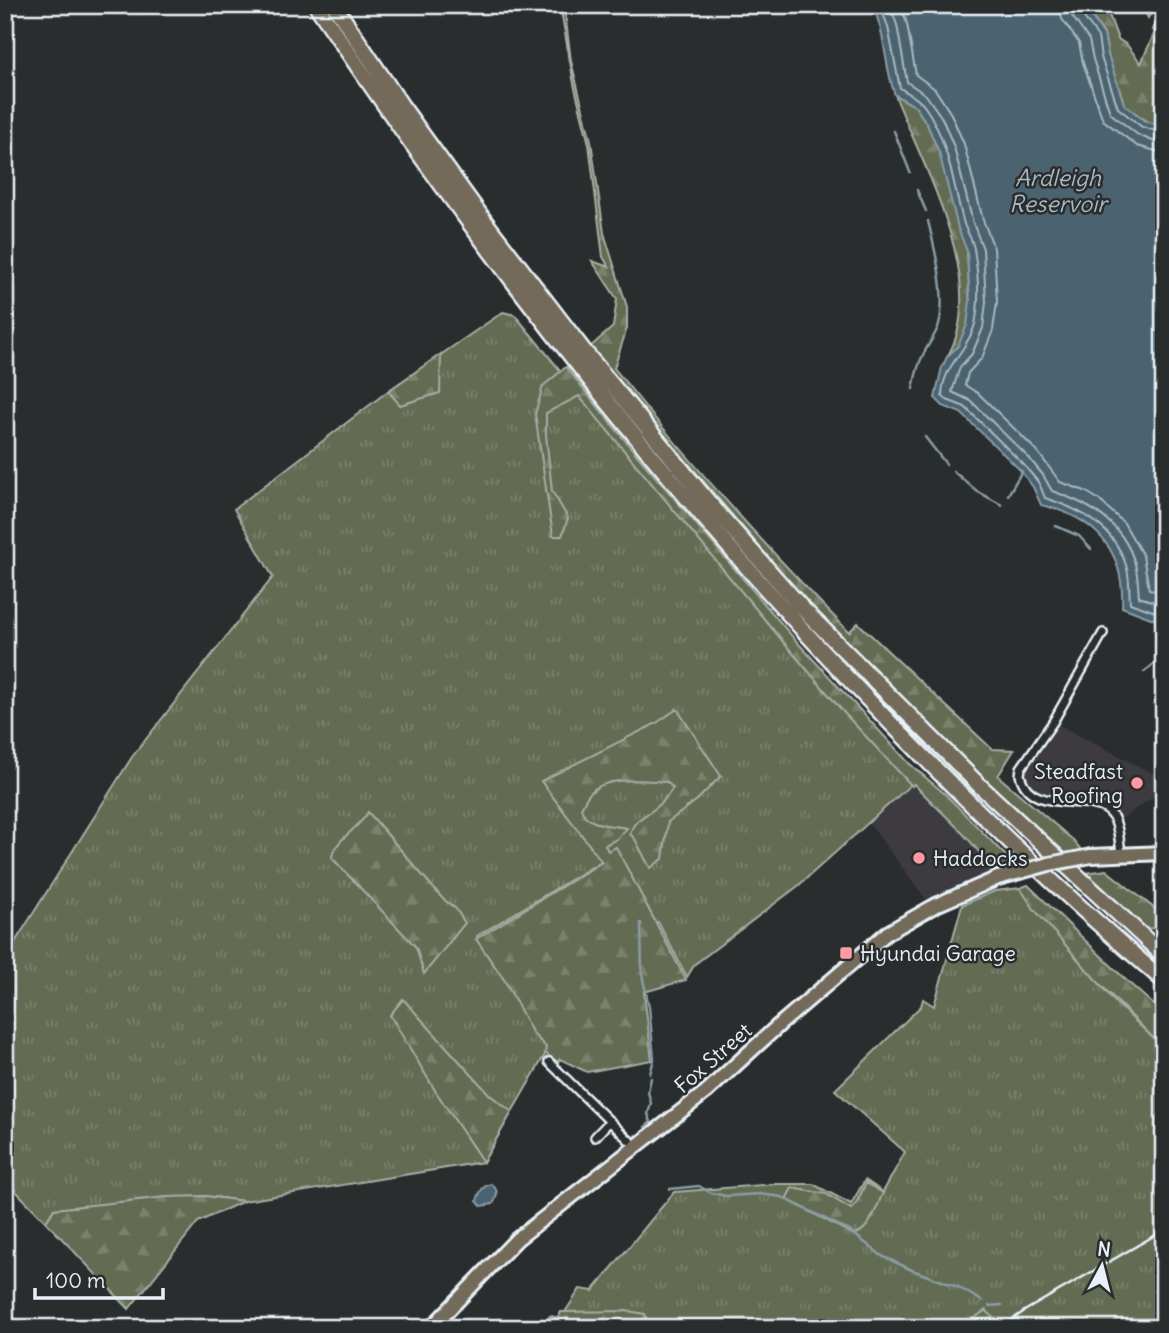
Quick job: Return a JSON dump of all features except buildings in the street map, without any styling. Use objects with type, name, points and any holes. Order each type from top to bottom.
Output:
[{"type":"highway","points":[[316,5],[372,90],[518,291],[568,356],[710,527],[878,712],[963,797],[1096,922],[1164,981]]},
{"type":"highway","points":[[334,5],[401,105],[489,227],[584,351],[711,505],[802,608],[979,785],[1105,905],[1164,956]]},
{"type":"main road","name":"Fox Street","points":[[431,1328],[517,1239],[631,1142],[706,1092],[887,933],[936,905],[998,878],[1091,856],[1164,853]]},
{"type":"street","points":[[1103,632],[1053,722],[1021,768],[1020,775],[1027,788],[1046,800],[1102,807],[1111,813],[1116,823],[1121,853]]},
{"type":"street","points":[[549,1062],[631,1142]]},
{"type":"street","points":[[595,1137],[610,1122]]},
{"type":"shaded area","points":[[1053,722],[1156,775],[1163,790],[1116,823],[1102,807],[1046,800],[1028,788],[1021,768]]},
{"type":"shaded area","name":"Haddocks","points":[[916,780],[996,870],[926,899],[868,822]]},
{"type":"green space","points":[[560,5],[564,5],[571,61],[591,141],[604,233],[627,307],[627,328],[614,368],[728,503],[849,632],[858,623],[992,749],[1014,750],[998,776],[1073,840],[1083,852],[1052,857],[823,622],[590,347],[613,327],[617,299],[592,261],[609,267],[603,257],[589,144],[574,84]]},
{"type":"green space","points":[[1084,5],[1102,5],[1118,39],[1127,45],[1141,63],[1155,32],[1153,30],[1161,6],[1154,9],[1148,18],[1145,5],[1164,5],[1164,126],[1150,123],[1125,106],[1104,34]]},
{"type":"green space","points":[[895,95],[915,106],[927,124],[939,152],[967,251],[970,311],[967,327],[959,345],[947,357],[959,328],[961,295],[957,260],[935,189]]},
{"type":"green space","points":[[503,312],[515,315],[617,440],[916,780],[798,886],[695,964],[687,977],[658,922],[640,921],[603,860],[477,936],[546,1045],[546,1053],[483,1162],[244,1201],[205,1196],[54,1209],[46,1222],[5,1180],[5,958],[132,757],[273,577],[234,509],[388,391]]},
{"type":"green space","points":[[441,354],[440,393],[400,405],[388,391]]},
{"type":"green space","points":[[566,367],[637,455],[798,643],[910,764],[945,794],[1016,866],[993,874],[968,839],[914,784],[912,786],[846,715],[579,396],[546,413],[552,491],[568,518],[562,536],[553,536],[535,414],[543,386]]},
{"type":"green space","points":[[677,709],[721,776],[697,800],[668,822],[663,859],[650,868],[630,834],[638,821],[670,793],[673,788],[667,782],[627,780],[606,784],[590,793],[581,808],[583,814],[593,821],[627,828],[617,839],[605,845],[608,851],[616,847],[686,980],[644,992],[652,1060],[587,1072],[560,1059],[558,1062],[545,1053],[546,1047],[533,1034],[505,981],[476,939],[602,862],[541,781],[655,724]]},
{"type":"green space","points":[[368,812],[442,898],[456,909],[465,923],[424,974],[416,947],[332,858],[336,846]]},
{"type":"green space","points":[[1106,870],[1164,916],[1164,936],[1152,928],[1145,929],[1079,874]]},
{"type":"green space","points":[[1028,885],[1164,1014],[1164,1049],[1095,979],[1034,909],[1020,888]]},
{"type":"green space","points":[[1020,888],[1115,1002],[1164,1048],[1164,1328],[1002,1328],[986,1310],[960,1328],[541,1328],[550,1316],[558,1318],[561,1312],[565,1312],[580,1289],[593,1291],[674,1192],[776,1184],[813,1184],[851,1204],[865,1180],[883,1192],[905,1152],[835,1090],[921,1006],[923,999],[934,1006],[962,905],[995,891]]},
{"type":"green space","points":[[403,999],[490,1095],[512,1112],[483,1162],[436,1092],[390,1015]]},
{"type":"green space","points":[[866,1183],[883,1193],[869,1223],[854,1235],[786,1199],[792,1188],[826,1194],[851,1209]]},
{"type":"green space","points":[[205,1196],[244,1201],[198,1222],[129,1309],[46,1222],[54,1209],[166,1197]]},
{"type":"green space","points":[[986,1310],[996,1321],[985,1328],[960,1328]]},
{"type":"green space","points":[[628,1311],[645,1314],[650,1328],[552,1328],[548,1322],[550,1316],[558,1318],[561,1312]]},
{"type":"water","name":"Ardleigh Reservoir","points":[[872,5],[1084,5],[1104,35],[1124,104],[1145,121],[1164,126],[1164,623],[1122,607],[1118,569],[1103,539],[1077,518],[1041,505],[1033,487],[1019,469],[961,413],[943,406],[935,398],[942,367],[958,346],[967,325],[970,302],[967,251],[958,228],[939,152],[927,124],[915,106],[895,95],[880,27]]},
{"type":"water","points":[[491,1184],[497,1195],[495,1201],[493,1204],[481,1206],[477,1201],[480,1193],[485,1186]]},
{"type":"waterway","points":[[894,131],[910,172]]},
{"type":"waterway","points":[[917,190],[926,211]]},
{"type":"waterway","points":[[913,389],[920,362],[936,332],[941,312],[939,272],[928,221]]},
{"type":"waterway","points":[[925,437],[946,464]]},
{"type":"waterway","points":[[953,471],[978,492],[1002,505]]},
{"type":"waterway","points":[[1008,495],[1022,471]]},
{"type":"waterway","points":[[1056,526],[1079,536],[1091,549]]},
{"type":"waterway","points":[[1144,672],[1164,656]]},
{"type":"waterway","points":[[641,923],[642,974],[649,1007],[654,1059],[650,1074]]},
{"type":"waterway","points":[[645,1127],[651,1122],[648,1114],[651,1078]]},
{"type":"waterway","points":[[599,1168],[636,1135]]},
{"type":"waterway","points":[[670,1189],[699,1186],[711,1193],[726,1196],[760,1194],[782,1197],[850,1231],[882,1256],[958,1287],[982,1301]]},
{"type":"waterway","points":[[551,1204],[566,1193]]},
{"type":"waterway","points":[[989,1306],[1002,1305]]},
{"type":"railway","points":[[1000,1328],[1026,1310],[1164,1230]]},
{"type":"place","name":"Steadfast Roofing","points":[[1137,783]]},
{"type":"place","name":"Haddocks","points":[[919,858]]},
{"type":"place","name":"Hyundai Garage","points":[[846,953]]}]
